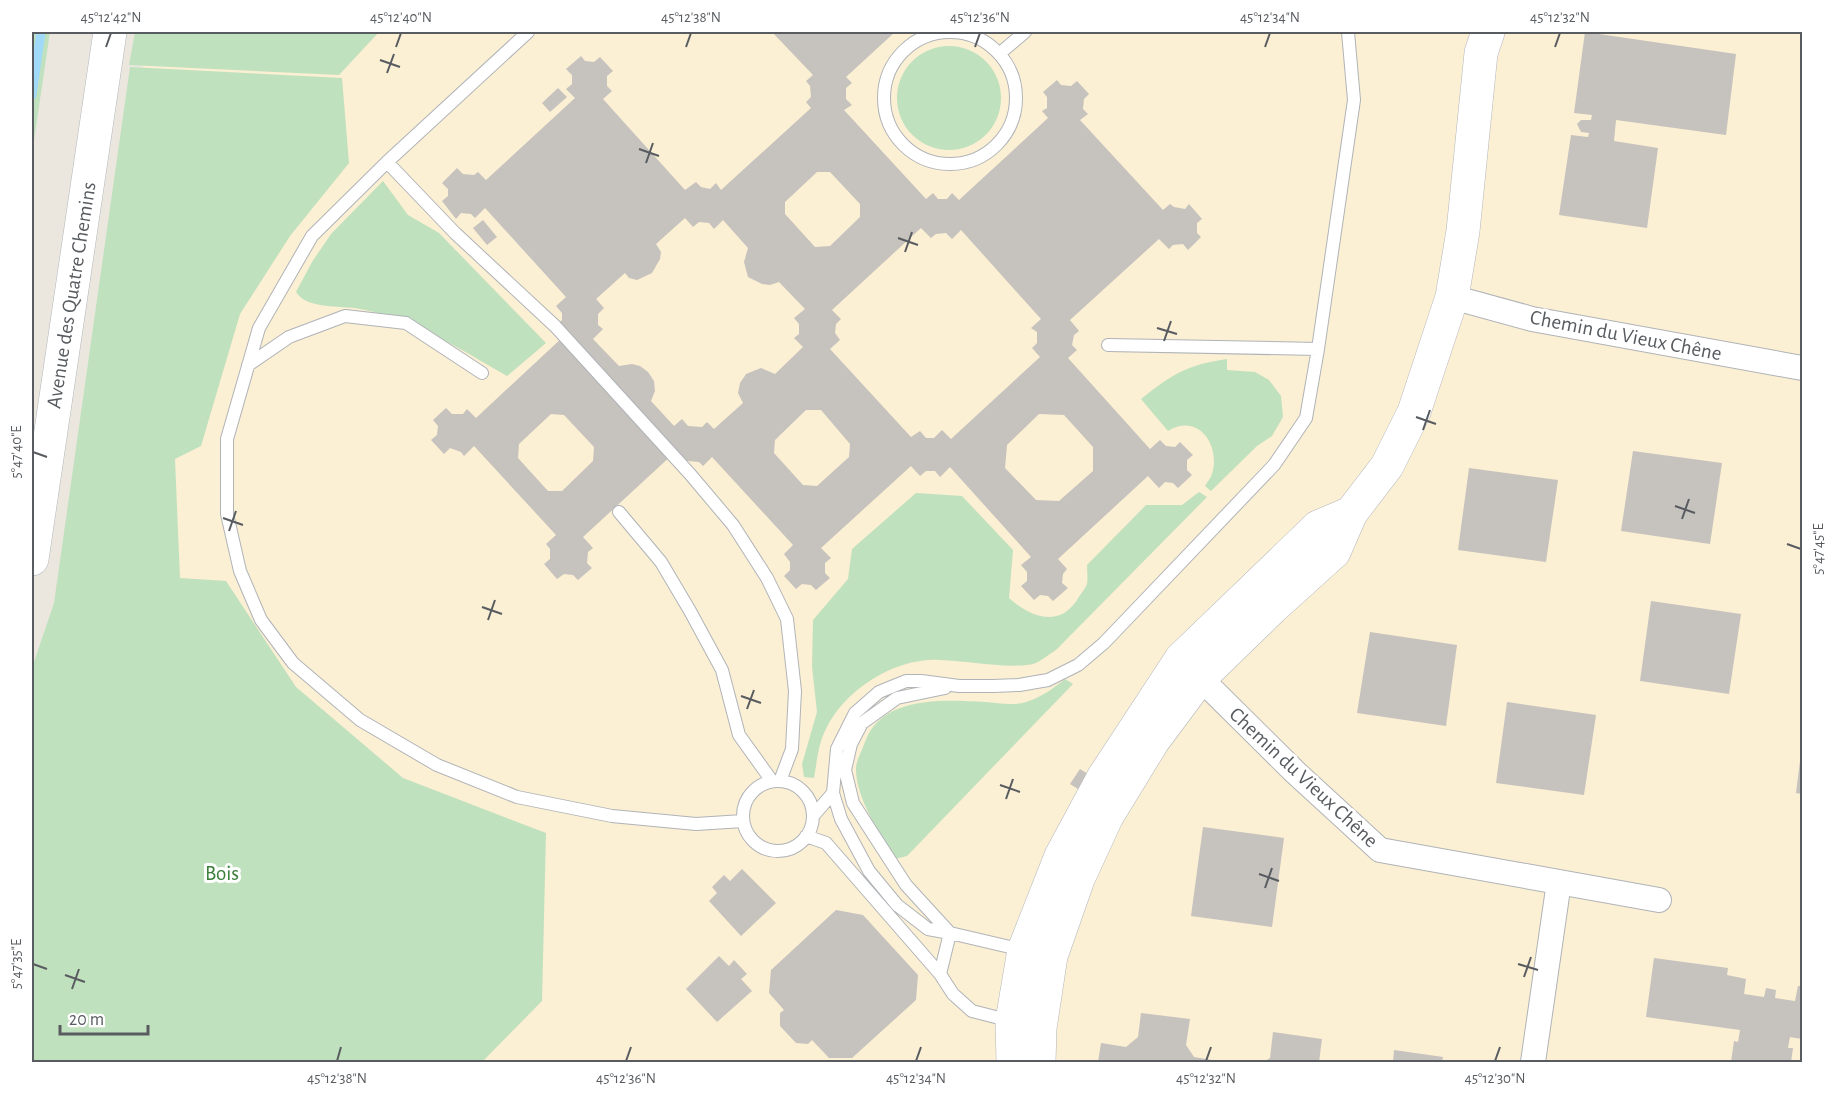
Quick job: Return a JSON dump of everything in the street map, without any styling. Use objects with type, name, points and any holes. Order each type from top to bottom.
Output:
[{"type":"main road","name":"Avenue des Quatre Chemins","points":[[32,559],[110,32]]},
{"type":"main road","points":[[1013,1062],[1026,1024],[1037,953],[1061,856],[1099,786],[1191,668],[1272,608],[1334,552],[1351,513],[1386,466],[1414,412],[1452,297],[1463,231],[1480,54],[1488,32]]},
{"type":"main road","points":[[1026,1024],[1039,1062]]},
{"type":"street","name":"Chemin du Vieux Chêne","points":[[1452,297],[1532,319],[1803,368]]},
{"type":"street","name":"Chemin du Vieux Chêne","points":[[1191,668],[1296,773],[1380,850],[1659,900]]},
{"type":"street","points":[[1533,1062],[1559,882]]},
{"type":"lane","points":[[528,32],[387,162],[312,236],[259,328],[227,439],[227,513],[240,571],[261,620],[293,663],[360,720],[437,765],[517,796],[612,816],[696,824],[743,821]]},
{"type":"lane","points":[[940,32],[962,32],[983,40],[999,54],[1011,72],[1016,93],[1014,115],[1005,135],[989,150],[970,160],[949,164],[928,160],[909,150],[894,134],[885,113],[884,91],[890,70],[902,52],[919,39],[940,32]]},
{"type":"lane","points":[[999,54],[1024,32]]},
{"type":"lane","points":[[1037,953],[928,929],[897,904],[869,871],[841,819],[833,793],[837,749],[855,713],[879,692],[906,681],[959,686],[1019,685],[1048,680],[1078,665],[1104,643],[1274,465],[1306,418],[1318,349],[1354,100],[1348,32]]},
{"type":"lane","points":[[387,162],[454,233],[555,326],[682,465],[733,525],[767,578],[787,619],[795,691],[792,749],[776,781]]},
{"type":"lane","points":[[248,365],[289,337],[345,316],[406,323],[482,373]]},
{"type":"lane","points":[[1108,345],[1318,349]]},
{"type":"lane","points":[[619,512],[661,562],[690,611],[722,670],[739,735],[776,781]]},
{"type":"lane","points":[[950,933],[906,885],[869,829],[853,803],[845,770],[851,744],[862,723],[880,709],[897,698],[959,686]]},
{"type":"lane","points":[[776,781],[800,788],[811,806],[813,816],[811,827],[798,845],[787,850],[775,851],[764,849],[754,842],[747,833],[743,821],[743,810],[746,800],[753,791],[762,784],[776,781]]},
{"type":"lane","points":[[813,816],[833,793]]},
{"type":"lane","points":[[806,836],[826,843],[940,974],[953,994],[972,1011],[1026,1024]]},
{"type":"lane","points":[[940,974],[950,933]]},
{"type":"shaded area","points":[[147,32],[1802,32],[1802,1062],[32,1062],[72,598]]},
{"type":"green space","points":[[32,32],[50,32],[32,154]]},
{"type":"green space","points":[[135,32],[379,32],[339,75],[129,65]]},
{"type":"green space","points":[[949,46],[969,50],[986,61],[997,78],[1001,98],[997,118],[986,135],[969,146],[949,150],[929,146],[912,135],[901,118],[897,98],[901,78],[912,61],[929,50]]},
{"type":"green space","name":"Bois","points":[[130,67],[342,78],[349,163],[290,236],[240,314],[201,446],[175,459],[180,578],[226,581],[296,687],[403,778],[546,833],[542,1001],[482,1062],[32,1062],[32,668],[54,603]]},
{"type":"green space","points":[[383,181],[408,215],[439,233],[546,343],[507,376],[418,327],[380,313],[308,302],[296,292],[312,262],[331,234]]},
{"type":"green space","points":[[1227,359],[1227,370],[1255,372],[1269,380],[1281,396],[1283,417],[1272,436],[1257,446],[1211,491],[1205,486],[1212,474],[1213,452],[1205,434],[1189,426],[1179,426],[1168,431],[1141,399],[1181,372],[1201,364]]},
{"type":"green space","points":[[1199,492],[1207,497],[1056,650],[1033,664],[1000,665],[924,660],[890,670],[874,678],[846,701],[835,714],[821,741],[814,778],[804,777],[802,764],[817,712],[812,667],[813,620],[848,579],[852,549],[916,493],[962,496],[1013,550],[1009,598],[1034,614],[1052,617],[1069,609],[1077,600],[1087,584],[1087,565],[1146,505],[1182,505]]},
{"type":"green space","points":[[1065,679],[1073,684],[907,856],[895,859],[864,803],[857,779],[857,761],[873,727],[885,716],[900,708],[934,701],[1021,703],[1042,695]]},
{"type":"building","points":[[772,32],[895,32],[846,77],[852,83],[846,88],[846,99],[852,105],[844,110],[926,199],[933,193],[938,199],[947,199],[952,193],[959,200],[1048,118],[1042,111],[1047,108],[1047,97],[1043,92],[1057,80],[1061,85],[1071,86],[1077,81],[1089,94],[1084,99],[1083,109],[1088,114],[1080,120],[1163,210],[1170,204],[1185,209],[1189,204],[1202,219],[1197,223],[1197,233],[1201,237],[1188,250],[1183,244],[1173,245],[1169,249],[1159,239],[1070,320],[1079,331],[1074,335],[1072,345],[1077,350],[1068,358],[1150,449],[1160,440],[1166,446],[1175,447],[1180,442],[1193,455],[1187,460],[1187,470],[1192,475],[1178,488],[1173,483],[1165,482],[1159,488],[1148,476],[1058,559],[1067,569],[1063,574],[1062,583],[1068,588],[1053,601],[1048,596],[1040,595],[1034,600],[1021,586],[1027,581],[1027,572],[1021,565],[1031,557],[950,467],[940,477],[935,471],[926,471],[920,476],[911,466],[821,548],[831,558],[825,563],[825,573],[830,578],[816,590],[811,585],[802,584],[796,589],[784,576],[790,570],[790,562],[784,554],[793,545],[712,457],[703,466],[699,462],[688,461],[683,465],[673,454],[583,537],[593,548],[588,552],[587,563],[592,568],[578,580],[573,575],[564,574],[557,579],[544,564],[550,559],[550,549],[546,544],[556,535],[474,446],[464,456],[461,452],[450,448],[444,454],[431,440],[437,435],[438,426],[433,420],[446,408],[452,414],[463,414],[467,409],[476,418],[564,336],[555,326],[562,320],[562,313],[556,306],[566,297],[485,208],[475,218],[471,214],[461,213],[456,219],[442,201],[448,196],[448,189],[442,183],[457,168],[463,174],[474,175],[478,172],[486,180],[575,98],[566,89],[572,84],[572,75],[566,69],[581,56],[585,61],[594,62],[600,57],[613,71],[607,76],[607,86],[612,91],[603,99],[685,190],[696,182],[701,187],[710,189],[716,183],[721,190],[811,108],[806,102],[811,97],[810,86],[806,81],[813,75]],"holes":[[[817,172],[830,172],[860,204],[860,217],[830,246],[815,247],[785,214],[785,202]],[[685,218],[693,227],[699,222],[709,223],[714,229],[723,220],[748,248],[744,262],[748,277],[762,284],[770,285],[779,282],[805,309],[794,318],[799,324],[799,334],[794,338],[803,347],[775,374],[761,368],[746,374],[740,383],[738,393],[743,403],[714,429],[707,422],[702,427],[688,426],[682,419],[674,426],[651,401],[655,391],[654,381],[648,372],[632,364],[619,366],[593,339],[603,329],[598,325],[598,314],[604,308],[596,299],[625,273],[629,278],[637,280],[652,273],[660,259],[661,252],[656,244]],[[921,228],[931,238],[936,234],[946,233],[952,239],[961,230],[1041,319],[1031,328],[1037,332],[1037,343],[1032,348],[1040,357],[951,439],[942,430],[934,438],[926,438],[920,431],[911,437],[830,349],[840,340],[835,333],[836,324],[841,319],[832,310]],[[806,410],[821,410],[850,444],[849,457],[817,486],[803,485],[774,453],[775,440]],[[551,414],[564,415],[594,447],[593,461],[562,491],[548,491],[518,458],[519,444]],[[1039,414],[1064,415],[1093,447],[1093,471],[1059,501],[1036,500],[1005,468],[1007,445]]]},
{"type":"building","points":[[1585,32],[1736,54],[1726,135],[1616,120],[1614,141],[1658,148],[1647,228],[1559,215],[1571,135],[1588,137],[1589,133],[1581,132],[1577,124],[1581,120],[1591,120],[1592,115],[1574,113]]},
{"type":"building","points":[[558,88],[567,97],[550,112],[542,103]]},
{"type":"building","points":[[483,220],[497,237],[487,245],[473,228]]},
{"type":"building","points":[[1633,451],[1722,463],[1710,544],[1621,531]]},
{"type":"building","points":[[1469,468],[1558,480],[1546,562],[1458,550]]},
{"type":"building","points":[[1651,601],[1741,614],[1729,694],[1640,681]]},
{"type":"building","points":[[1370,632],[1457,645],[1446,726],[1357,713]]},
{"type":"building","points":[[1507,702],[1596,715],[1584,795],[1496,783]]},
{"type":"building","points":[[1802,753],[1802,794],[1796,793]]},
{"type":"building","points":[[1080,769],[1088,774],[1078,789],[1070,784]]},
{"type":"building","points":[[1203,827],[1284,838],[1272,927],[1191,916]]},
{"type":"building","points":[[742,869],[776,903],[741,936],[709,901],[717,893],[712,887],[724,875],[730,881]]},
{"type":"building","points":[[836,910],[863,915],[918,975],[916,1000],[852,1058],[829,1058],[812,1040],[808,1044],[796,1043],[780,1026],[780,1013],[784,1010],[769,993],[771,970]]},
{"type":"building","points":[[719,956],[729,966],[734,960],[747,974],[741,979],[752,991],[717,1022],[686,989]]},
{"type":"building","points":[[1654,958],[1728,968],[1727,975],[1746,979],[1744,994],[1764,997],[1766,988],[1776,990],[1775,998],[1795,1001],[1798,986],[1802,986],[1802,1039],[1790,1037],[1788,1048],[1793,1048],[1791,1062],[1731,1062],[1734,1041],[1738,1042],[1740,1030],[1646,1017]]},
{"type":"building","points":[[1141,1013],[1190,1019],[1186,1045],[1194,1057],[1224,1062],[1098,1062],[1101,1043],[1126,1047],[1138,1037]]},
{"type":"building","points":[[1273,1032],[1322,1039],[1319,1062],[1264,1062],[1270,1058]]},
{"type":"building","points":[[1394,1050],[1443,1057],[1442,1062],[1393,1062]]},
{"type":"waterway","points":[[32,95],[41,32]]}]
